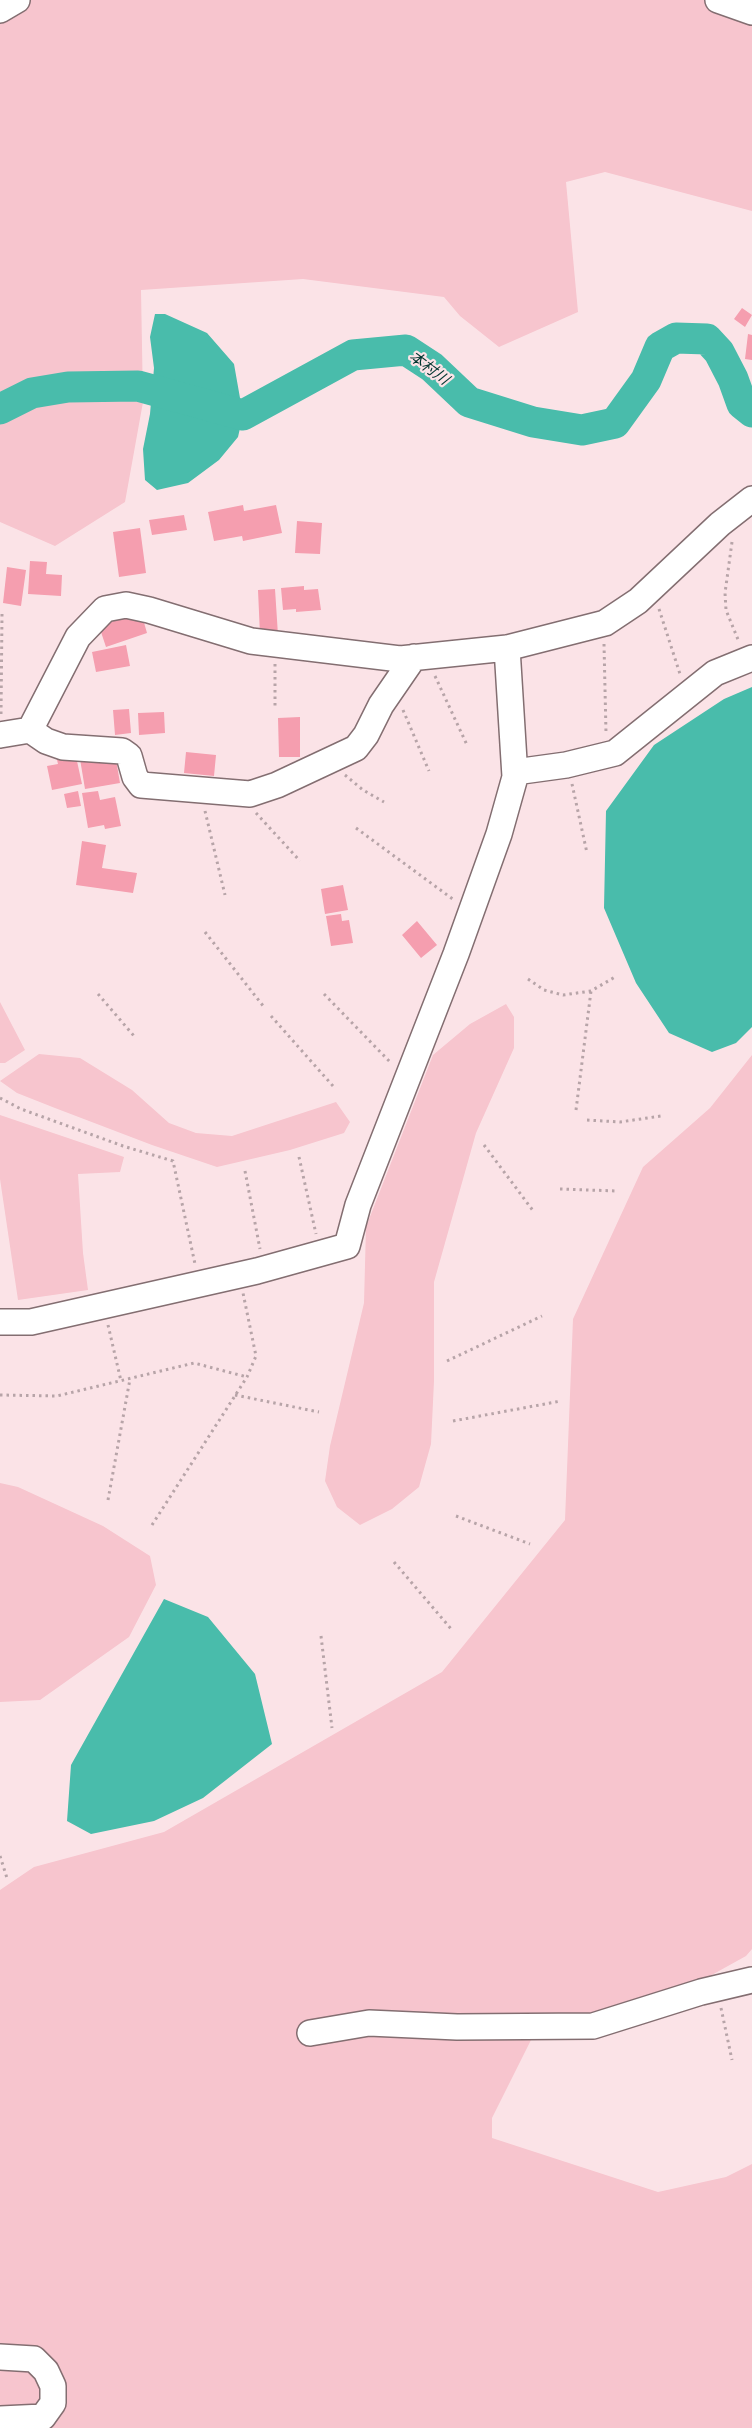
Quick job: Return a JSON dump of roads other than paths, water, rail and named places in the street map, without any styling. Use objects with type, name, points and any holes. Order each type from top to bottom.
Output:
[{"type":"street","points":[[0,10],[17,0]]},
{"type":"street","points":[[718,0],[752,12]]},
{"type":"street","points":[[30,730],[78,637],[105,609],[126,605],[149,610],[251,641],[400,658],[423,664],[507,648],[605,623],[638,601],[720,524],[752,499]]},
{"type":"street","points":[[0,1322],[31,1322],[309,1258],[347,1246],[358,1205],[456,954],[499,834],[515,772],[507,648]]},
{"type":"street","points":[[515,772],[566,765],[615,753],[746,650]]},
{"type":"street","points":[[1,730],[30,730],[46,741],[63,747],[122,751],[129,756],[134,777],[141,785],[250,794],[277,785],[356,748],[366,735],[381,705],[423,664]]},
{"type":"street","points":[[310,2033],[369,2022],[456,2028],[593,2026],[701,1992],[752,1980]]},
{"type":"street","points":[[0,2356],[34,2359],[46,2371],[53,2386],[53,2402],[43,2417],[0,2419]]},
{"type":"waterway","name":"本村川","points":[[0,409],[32,393],[68,387],[138,386],[243,415],[353,355],[406,350],[432,367],[469,402],[533,422],[582,430],[615,423],[646,380],[660,347],[676,338],[707,339],[719,352],[733,379],[742,404],[752,412]]}]
